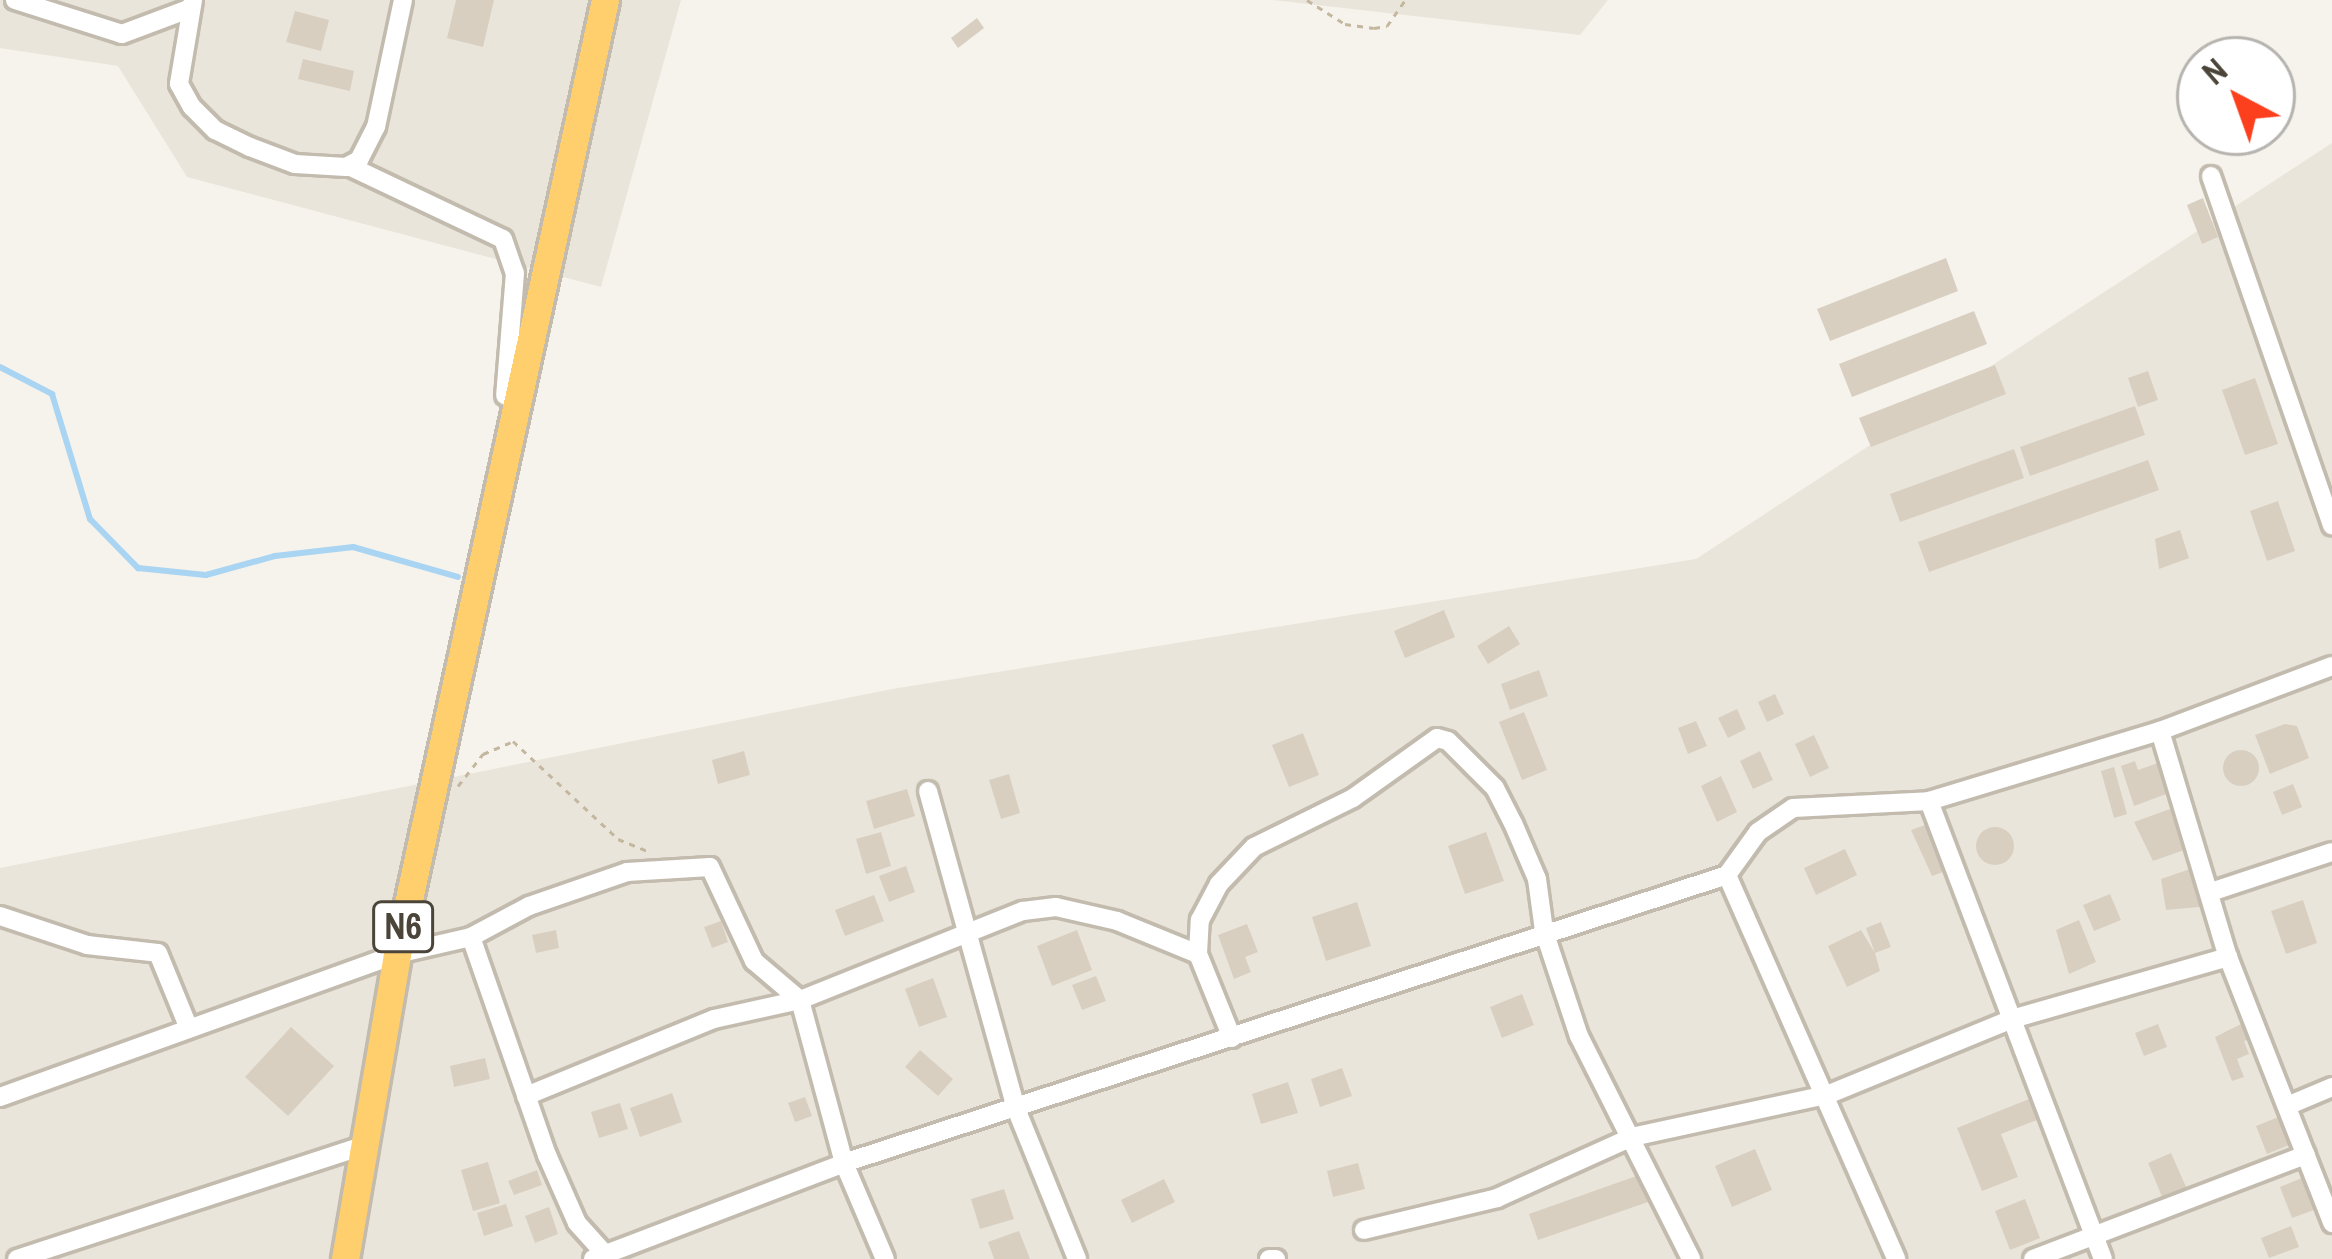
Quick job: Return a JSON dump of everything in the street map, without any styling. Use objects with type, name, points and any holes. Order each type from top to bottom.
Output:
[{"type":"highway","name":"N6","points":[[345,1259],[397,954],[605,0]]},
{"type":"street","points":[[15,0],[122,34],[192,4]]},
{"type":"street","points":[[349,166],[376,127],[403,0]]},
{"type":"street","points":[[192,4],[179,84],[214,130],[295,164],[349,166],[483,225],[513,254],[510,374],[486,489],[492,530]]},
{"type":"street","points":[[2211,176],[2332,526]]},
{"type":"street","points":[[471,937],[526,1096],[577,1223],[599,1257],[844,1163],[1017,1111],[1544,931],[1727,875],[1758,832],[1793,808],[1929,801],[2160,731],[2332,666]]},
{"type":"street","points":[[2160,731],[2228,957],[2332,1222]]},
{"type":"street","points":[[1232,1038],[1198,954],[1200,920],[1219,884],[1254,847],[1353,798],[1437,738],[1495,788],[1538,878],[1544,931],[1579,1036],[1691,1259]]},
{"type":"street","points":[[928,790],[1017,1111],[1077,1259]]},
{"type":"street","points":[[1929,801],[2103,1259]]},
{"type":"street","points":[[2211,892],[2332,852]]},
{"type":"street","points":[[0,1097],[397,954],[471,937],[529,906],[674,864],[710,866],[754,961],[800,1000],[844,1163],[885,1259]]},
{"type":"street","points":[[1727,875],[1897,1259]]},
{"type":"street","points":[[526,1096],[714,1019],[800,1000],[965,932],[1056,907],[1117,921],[1198,954]]},
{"type":"street","points":[[0,916],[87,944],[158,953],[188,1026]]},
{"type":"street","points":[[1364,1230],[1497,1198],[1632,1136],[1827,1095],[2012,1019],[2228,957]]},
{"type":"street","points":[[2287,1106],[2332,1087]]},
{"type":"street","points":[[17,1259],[362,1146]]},
{"type":"street","points":[[2033,1259],[2306,1155]]},
{"type":"path","points":[[1306,0],[1345,24],[1374,28],[1387,26],[1406,0]]},
{"type":"path","points":[[429,814],[483,754],[513,741],[618,839],[674,864]]},
{"type":"shaded area","points":[[0,0],[681,0],[601,287],[187,177],[118,66],[0,48]]},
{"type":"shaded area","points":[[1273,0],[1608,0],[1580,35]]},
{"type":"shaded area","points":[[2332,143],[2332,1259],[0,1259],[0,868],[892,689],[1696,559]]},
{"type":"building","points":[[456,0],[494,0],[483,47],[447,38]]},
{"type":"building","points":[[295,11],[329,20],[321,51],[286,42]]},
{"type":"building","points":[[977,18],[984,28],[958,48],[951,38]]},
{"type":"building","points":[[303,59],[354,71],[350,91],[298,79]]},
{"type":"building","points":[[2203,198],[2218,237],[2202,244],[2187,205]]},
{"type":"building","points":[[1946,258],[1958,291],[1830,341],[1817,309]]},
{"type":"building","points":[[1974,311],[1987,344],[1852,397],[1839,364]]},
{"type":"building","points":[[1995,365],[2006,394],[1871,447],[1859,418]]},
{"type":"building","points":[[2148,371],[2158,400],[2138,407],[2128,378]]},
{"type":"building","points":[[2255,378],[2278,444],[2245,455],[2222,390]]},
{"type":"building","points":[[2135,406],[2145,435],[2030,476],[2020,447]]},
{"type":"building","points":[[2014,449],[2024,478],[1900,522],[1890,494]]},
{"type":"building","points":[[2148,460],[2159,490],[1929,572],[1918,542]]},
{"type":"building","points":[[2278,501],[2295,551],[2267,561],[2250,511]]},
{"type":"building","points":[[2180,530],[2189,558],[2159,569],[2155,539]]},
{"type":"building","points":[[1444,610],[1455,637],[1405,658],[1394,631]]},
{"type":"building","points":[[1509,626],[1520,644],[1488,664],[1477,646]]},
{"type":"building","points":[[1539,670],[1548,696],[1510,710],[1501,684]]},
{"type":"building","points":[[1775,694],[1784,714],[1767,722],[1758,702]]},
{"type":"building","points":[[1737,709],[1746,729],[1728,738],[1718,718]]},
{"type":"building","points":[[1524,712],[1547,770],[1522,780],[1499,722]]},
{"type":"building","points":[[1696,721],[1707,746],[1688,754],[1678,728]]},
{"type":"building","points":[[2285,724],[2297,726],[2309,758],[2270,774],[2255,735]]},
{"type":"building","points":[[1303,733],[1319,775],[1289,787],[1272,745]]},
{"type":"building","points":[[1814,735],[1829,768],[1810,777],[1795,744]]},
{"type":"building","points":[[2241,750],[2254,755],[2259,768],[2254,781],[2241,786],[2228,781],[2223,768],[2228,755]]},
{"type":"building","points":[[744,751],[750,775],[718,784],[712,760]]},
{"type":"building","points":[[1760,751],[1773,780],[1753,789],[1740,761]]},
{"type":"building","points":[[2135,761],[2138,770],[2158,763],[2169,793],[2134,806],[2121,766]]},
{"type":"building","points":[[2114,767],[2127,814],[2114,818],[2101,771]]},
{"type":"building","points":[[1009,774],[1020,813],[1001,819],[989,780]]},
{"type":"building","points":[[1721,776],[1737,812],[1717,822],[1701,786]]},
{"type":"building","points":[[2293,784],[2302,807],[2282,815],[2273,792]]},
{"type":"building","points":[[907,789],[915,816],[874,829],[866,801]]},
{"type":"building","points":[[2170,809],[2190,848],[2153,861],[2134,822]]},
{"type":"building","points":[[1928,824],[1943,872],[1932,876],[1911,830]]},
{"type":"building","points":[[1995,827],[2008,833],[2014,846],[2008,859],[1995,865],[1982,859],[1976,846],[1982,833]]},
{"type":"building","points":[[881,832],[891,866],[866,874],[856,839]]},
{"type":"building","points":[[1486,832],[1504,881],[1465,894],[1448,846]]},
{"type":"building","points":[[1845,849],[1857,875],[1816,895],[1804,868]]},
{"type":"building","points":[[906,866],[915,892],[889,902],[879,876]]},
{"type":"building","points":[[2196,867],[2210,906],[2166,910],[2161,879]]},
{"type":"building","points":[[2110,894],[2121,920],[2094,931],[2083,905]]},
{"type":"building","points":[[874,895],[884,921],[845,936],[835,910]]},
{"type":"building","points":[[2303,900],[2317,943],[2286,954],[2271,911]]},
{"type":"building","points":[[1357,902],[1371,946],[1326,961],[1312,917]]},
{"type":"building","points":[[2079,920],[2096,962],[2069,974],[2056,930]]},
{"type":"building","points":[[721,921],[728,942],[712,948],[704,927]]},
{"type":"building","points":[[1881,922],[1891,947],[1875,953],[1866,928]]},
{"type":"building","points":[[1247,924],[1258,952],[1245,957],[1251,972],[1234,979],[1218,935]]},
{"type":"building","points":[[556,930],[559,948],[536,953],[532,935]]},
{"type":"building","points":[[1077,930],[1092,970],[1052,986],[1037,946]]},
{"type":"building","points":[[1861,930],[1880,971],[1847,987],[1828,946]]},
{"type":"building","points":[[1096,976],[1106,1001],[1082,1010],[1072,985]]},
{"type":"building","points":[[933,978],[947,1017],[919,1027],[905,989]]},
{"type":"building","points":[[1522,994],[1534,1025],[1502,1038],[1490,1007]]},
{"type":"building","points":[[2247,1021],[2254,1038],[2244,1041],[2249,1054],[2237,1059],[2244,1077],[2232,1081],[2215,1037]]},
{"type":"building","points":[[2158,1024],[2167,1047],[2144,1056],[2135,1033]]},
{"type":"building","points":[[291,1027],[334,1066],[288,1116],[245,1077]]},
{"type":"building","points":[[920,1050],[953,1079],[938,1096],[905,1067]]},
{"type":"building","points":[[485,1058],[490,1079],[454,1087],[450,1066]]},
{"type":"building","points":[[1342,1068],[1352,1096],[1320,1107],[1311,1079]]},
{"type":"building","points":[[1288,1082],[1298,1113],[1261,1124],[1252,1094]]},
{"type":"building","points":[[672,1093],[682,1122],[640,1137],[630,1108]]},
{"type":"building","points":[[805,1097],[812,1116],[795,1122],[788,1103]]},
{"type":"building","points":[[2034,1097],[2042,1118],[2001,1134],[2018,1177],[1982,1191],[1957,1128]]},
{"type":"building","points":[[620,1103],[628,1129],[599,1138],[591,1112]]},
{"type":"building","points":[[2281,1116],[2292,1144],[2267,1154],[2256,1126]]},
{"type":"building","points":[[1755,1149],[1772,1190],[1732,1207],[1715,1166]]},
{"type":"building","points":[[2171,1153],[2187,1189],[2163,1199],[2148,1163]]},
{"type":"building","points":[[488,1162],[500,1203],[473,1211],[461,1170]]},
{"type":"building","points":[[1358,1163],[1365,1189],[1333,1197],[1327,1171]]},
{"type":"building","points":[[537,1170],[542,1185],[514,1195],[508,1181]]},
{"type":"building","points":[[1642,1174],[1651,1201],[1538,1240],[1529,1214]]},
{"type":"building","points":[[2302,1178],[2314,1210],[2292,1218],[2280,1187]]},
{"type":"building","points":[[1164,1179],[1175,1202],[1132,1223],[1121,1200]]},
{"type":"building","points":[[1004,1189],[1014,1219],[980,1229],[971,1199]]},
{"type":"building","points":[[2025,1199],[2040,1238],[2010,1250],[1995,1211]]},
{"type":"building","points":[[506,1204],[513,1226],[484,1236],[477,1213]]},
{"type":"building","points":[[549,1207],[558,1234],[535,1243],[525,1216]]},
{"type":"building","points":[[2291,1226],[2299,1247],[2269,1258],[2261,1238]]},
{"type":"building","points":[[1019,1231],[1030,1259],[994,1259],[988,1242]]},
{"type":"waterway","points":[[0,367],[52,394],[90,519],[138,568],[206,575],[275,556],[353,547],[458,577]]}]
